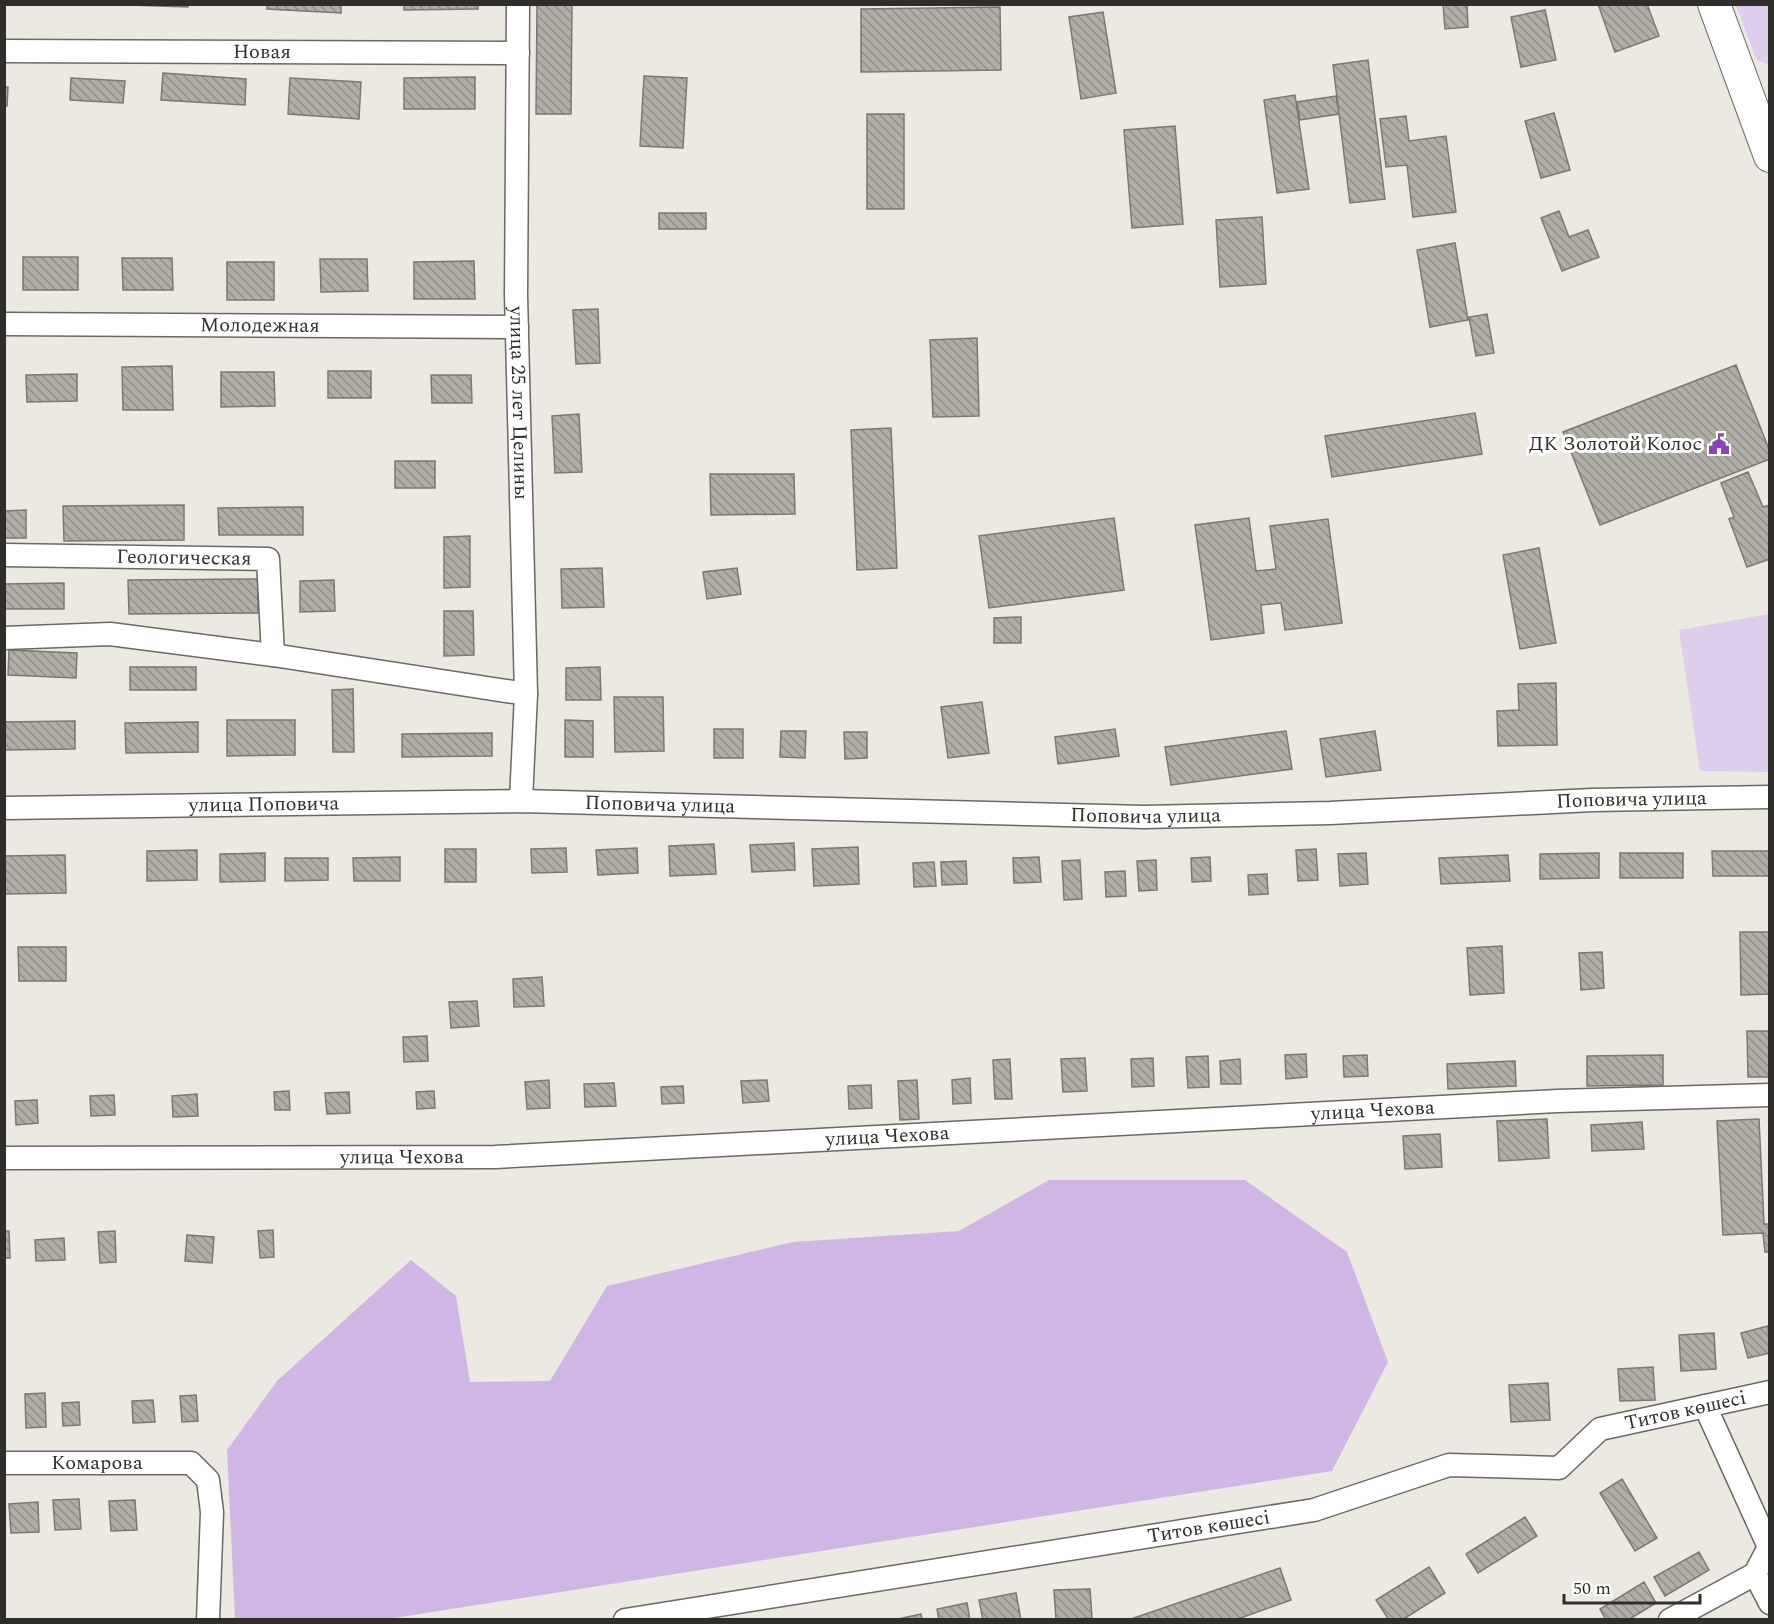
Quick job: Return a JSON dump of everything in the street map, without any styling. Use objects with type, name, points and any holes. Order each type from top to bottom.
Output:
[{"type":"street","name":"улица 25 лет Целины","points":[[518,4],[517,327],[526,694],[521,801]]},
{"type":"street","points":[[1714,4],[1770,156]]},
{"type":"street","name":"Новая","points":[[4,51],[518,53]]},
{"type":"street","name":"Молодежная","points":[[4,324],[517,327]]},
{"type":"street","name":"Геологическая","points":[[4,555],[268,559],[273,655]]},
{"type":"street","points":[[4,638],[110,634],[273,655],[526,694]]},
{"type":"street","name":"Поповича улица","points":[[521,801],[1144,817],[1330,813],[1592,800],[1770,797]]},
{"type":"street","name":"улица Поповича","points":[[4,808],[521,801]]},
{"type":"street","name":"улица Чехова","points":[[4,1158],[495,1157],[1557,1101],[1770,1095]]},
{"type":"street","name":"Титов көшесі","points":[[625,1620],[1314,1510],[1449,1465],[1559,1468],[1600,1429],[1770,1392]]},
{"type":"street","points":[[1670,1620],[1755,1574],[1769,1546],[1705,1406]]},
{"type":"street","name":"Комарова","points":[[4,1463],[191,1463],[208,1480],[212,1512],[208,1620]]},
{"type":"street","points":[[1755,1574],[1770,1603]]},
{"type":"shaded area","points":[[1736,5],[1769,5],[1769,65],[1756,59]]},
{"type":"shaded area","points":[[1769,614],[1769,772],[1700,771],[1679,630]]},
{"type":"shaded area","points":[[1049,1180],[1245,1180],[1347,1252],[1388,1362],[1332,1471],[388,1619],[235,1618],[227,1450],[277,1381],[411,1260],[456,1296],[470,1382],[550,1381],[607,1286],[793,1242],[959,1231]]},
{"type":"building","points":[[97,4],[188,4],[188,7]]},
{"type":"building","points":[[267,4],[341,4],[341,13],[267,9]]},
{"type":"building","points":[[404,4],[478,4],[478,9],[404,10]]},
{"type":"building","points":[[537,4],[572,4],[571,114],[536,114]]},
{"type":"building","points":[[1443,4],[1467,4],[1468,27],[1445,29]]},
{"type":"building","points":[[1598,4],[1647,4],[1659,36],[1615,52]]},
{"type":"building","points":[[1000,7],[1001,70],[861,72],[861,9]]},
{"type":"building","points":[[1545,10],[1556,60],[1521,67],[1511,17]]},
{"type":"building","points":[[1103,12],[1116,93],[1081,99],[1069,17]]},
{"type":"building","points":[[1368,60],[1385,199],[1350,203],[1333,65]]},
{"type":"building","points":[[163,73],[246,79],[245,105],[161,100]]},
{"type":"building","points":[[644,76],[687,78],[683,148],[640,146]]},
{"type":"building","points":[[475,77],[475,109],[404,109],[404,78]]},
{"type":"building","points":[[71,78],[125,81],[123,103],[70,100]]},
{"type":"building","points":[[290,78],[361,82],[359,119],[288,114]]},
{"type":"building","points":[[4,87],[8,87],[7,106],[4,106]]},
{"type":"building","points":[[1295,95],[1309,189],[1277,193],[1264,100]]},
{"type":"building","points":[[1336,96],[1339,114],[1300,120],[1297,102]]},
{"type":"building","points":[[1554,113],[1570,170],[1541,178],[1525,121]]},
{"type":"building","points":[[867,114],[904,114],[904,209],[867,209]]},
{"type":"building","points":[[1406,116],[1409,141],[1446,136],[1456,212],[1413,217],[1407,165],[1386,167],[1380,119]]},
{"type":"building","points":[[1175,126],[1183,224],[1132,228],[1124,130]]},
{"type":"building","points":[[1559,211],[1569,237],[1588,230],[1599,257],[1562,271],[1541,218]]},
{"type":"building","points":[[659,213],[706,213],[706,229],[659,229]]},
{"type":"building","points":[[1262,217],[1266,284],[1220,287],[1216,220]]},
{"type":"building","points":[[1455,243],[1468,320],[1430,327],[1417,250]]},
{"type":"building","points":[[23,257],[78,257],[78,290],[23,290]]},
{"type":"building","points":[[122,258],[172,258],[173,290],[123,290]]},
{"type":"building","points":[[320,259],[367,259],[368,291],[321,292]]},
{"type":"building","points":[[474,261],[475,299],[414,299],[414,262]]},
{"type":"building","points":[[227,262],[274,262],[274,300],[227,300]]},
{"type":"building","points":[[598,309],[600,363],[576,364],[573,310]]},
{"type":"building","points":[[1487,314],[1494,353],[1476,356],[1469,317]]},
{"type":"building","points":[[977,338],[979,416],[933,417],[930,340]]},
{"type":"building","points":[[1736,365],[1770,452],[1770,459],[1600,525],[1563,432]]},
{"type":"building","points":[[172,366],[173,410],[123,410],[122,367]]},
{"type":"building","points":[[328,371],[371,371],[371,398],[328,398]]},
{"type":"building","points":[[221,372],[274,372],[275,406],[221,407]]},
{"type":"building","points":[[77,374],[77,401],[27,402],[26,375]]},
{"type":"building","points":[[431,375],[471,375],[472,403],[432,403]]},
{"type":"building","points":[[1475,413],[1482,454],[1332,477],[1325,436]]},
{"type":"building","points":[[579,414],[582,472],[555,473],[552,416]]},
{"type":"building","points":[[891,428],[897,568],[857,570],[851,430]]},
{"type":"building","points":[[395,461],[435,461],[435,488],[395,488]]},
{"type":"building","points":[[1748,472],[1763,507],[1770,505],[1770,559],[1747,567],[1729,519],[1734,517],[1721,483]]},
{"type":"building","points":[[710,474],[794,474],[795,514],[711,515]]},
{"type":"building","points":[[184,505],[184,540],[64,541],[63,506]]},
{"type":"building","points":[[303,507],[303,535],[219,535],[218,508]]},
{"type":"building","points":[[26,510],[26,538],[4,538],[4,511]]},
{"type":"building","points":[[1114,518],[1124,590],[989,608],[979,536]]},
{"type":"building","points":[[1249,518],[1256,571],[1276,569],[1270,526],[1328,519],[1342,623],[1285,630],[1281,603],[1261,605],[1264,633],[1211,640],[1195,525]]},
{"type":"building","points":[[470,536],[470,587],[444,588],[444,537]]},
{"type":"building","points":[[1539,548],[1556,643],[1520,649],[1503,555]]},
{"type":"building","points":[[602,568],[604,607],[562,608],[561,569]]},
{"type":"building","points":[[737,568],[741,594],[707,599],[703,572]]},
{"type":"building","points":[[258,579],[258,613],[129,614],[128,580]]},
{"type":"building","points":[[334,580],[335,611],[300,612],[300,581]]},
{"type":"building","points":[[64,583],[64,609],[4,609],[4,584]]},
{"type":"building","points":[[444,611],[473,611],[474,655],[444,656]]},
{"type":"building","points":[[1021,617],[1021,643],[994,643],[994,618]]},
{"type":"building","points":[[9,650],[77,653],[76,678],[8,675]]},
{"type":"building","points":[[130,667],[196,667],[196,690],[130,690]]},
{"type":"building","points":[[600,667],[601,700],[566,700],[566,668]]},
{"type":"building","points":[[1556,683],[1557,745],[1498,746],[1497,711],[1519,710],[1518,684]]},
{"type":"building","points":[[353,689],[354,752],[333,752],[332,690]]},
{"type":"building","points":[[614,697],[663,697],[664,751],[615,752]]},
{"type":"building","points":[[982,702],[989,753],[948,758],[941,707]]},
{"type":"building","points":[[227,720],[295,720],[295,755],[227,756]]},
{"type":"building","points":[[565,720],[593,721],[593,757],[565,757]]},
{"type":"building","points":[[75,721],[75,749],[4,750],[4,722]]},
{"type":"building","points":[[198,722],[198,752],[126,753],[125,723]]},
{"type":"building","points":[[714,729],[743,729],[743,758],[714,758]]},
{"type":"building","points":[[1115,729],[1119,756],[1058,764],[1055,737]]},
{"type":"building","points":[[781,731],[806,731],[805,758],[780,757]]},
{"type":"building","points":[[1286,731],[1292,769],[1171,785],[1165,747]]},
{"type":"building","points":[[1375,731],[1381,770],[1326,777],[1320,739]]},
{"type":"building","points":[[844,732],[867,732],[867,758],[845,759]]},
{"type":"building","points":[[492,733],[492,756],[402,757],[402,734]]},
{"type":"building","points":[[794,843],[795,870],[752,872],[750,845]]},
{"type":"building","points":[[714,844],[716,874],[670,876],[669,846]]},
{"type":"building","points":[[858,847],[859,884],[814,886],[812,849]]},
{"type":"building","points":[[566,848],[567,872],[532,873],[531,849]]},
{"type":"building","points":[[637,848],[638,873],[598,875],[596,850]]},
{"type":"building","points":[[445,849],[476,849],[476,882],[445,882]]},
{"type":"building","points":[[1316,849],[1318,880],[1298,881],[1296,850]]},
{"type":"building","points":[[197,850],[197,880],[147,881],[147,851]]},
{"type":"building","points":[[1712,851],[1769,851],[1769,876],[1713,876]]},
{"type":"building","points":[[265,853],[265,881],[220,882],[220,854]]},
{"type":"building","points":[[1366,853],[1368,884],[1340,886],[1338,854]]},
{"type":"building","points":[[1599,853],[1599,878],[1540,879],[1540,854]]},
{"type":"building","points":[[1620,853],[1683,853],[1683,878],[1620,878]]},
{"type":"building","points":[[65,855],[66,893],[4,894],[4,856]]},
{"type":"building","points":[[1508,855],[1510,881],[1441,884],[1439,858]]},
{"type":"building","points":[[400,857],[400,881],[354,881],[353,858]]},
{"type":"building","points":[[1039,857],[1041,882],[1014,883],[1013,858]]},
{"type":"building","points":[[1210,857],[1211,881],[1192,882],[1191,858]]},
{"type":"building","points":[[285,858],[328,858],[328,880],[285,881]]},
{"type":"building","points":[[1080,860],[1082,899],[1064,900],[1062,861]]},
{"type":"building","points":[[1156,860],[1157,890],[1139,891],[1137,861]]},
{"type":"building","points":[[966,861],[967,884],[942,885],[941,862]]},
{"type":"building","points":[[934,862],[936,886],[914,887],[913,863]]},
{"type":"building","points":[[1125,871],[1126,896],[1106,897],[1105,872]]},
{"type":"building","points":[[1267,874],[1268,894],[1249,895],[1248,875]]},
{"type":"building","points":[[1740,932],[1770,932],[1770,994],[1741,995]]},
{"type":"building","points":[[1502,946],[1504,993],[1470,995],[1467,948]]},
{"type":"building","points":[[18,947],[66,947],[66,981],[19,981]]},
{"type":"building","points":[[1602,952],[1604,988],[1581,990],[1579,953]]},
{"type":"building","points":[[542,977],[544,1006],[514,1007],[513,979]]},
{"type":"building","points":[[477,1001],[479,1026],[451,1028],[449,1002]]},
{"type":"building","points":[[1747,1031],[1769,1031],[1770,1077],[1748,1077]]},
{"type":"building","points":[[427,1036],[428,1061],[404,1062],[403,1037]]},
{"type":"building","points":[[1306,1054],[1307,1077],[1286,1079],[1285,1055]]},
{"type":"building","points":[[1367,1055],[1368,1076],[1344,1077],[1343,1056]]},
{"type":"building","points":[[1663,1055],[1663,1085],[1587,1086],[1587,1056]]},
{"type":"building","points":[[1208,1056],[1209,1087],[1188,1088],[1186,1057]]},
{"type":"building","points":[[1085,1058],[1087,1091],[1063,1092],[1061,1059]]},
{"type":"building","points":[[1153,1058],[1154,1086],[1132,1087],[1131,1059]]},
{"type":"building","points":[[1010,1059],[1012,1099],[995,1099],[993,1060]]},
{"type":"building","points":[[1240,1059],[1241,1084],[1221,1084],[1220,1061]]},
{"type":"building","points":[[1515,1061],[1516,1086],[1448,1089],[1447,1064]]},
{"type":"building","points":[[970,1078],[971,1103],[953,1104],[952,1080]]},
{"type":"building","points":[[549,1080],[550,1108],[527,1109],[525,1082]]},
{"type":"building","points":[[767,1080],[769,1101],[743,1103],[741,1081]]},
{"type":"building","points":[[917,1080],[919,1119],[900,1120],[898,1081]]},
{"type":"building","points":[[614,1083],[616,1106],[585,1107],[584,1084]]},
{"type":"building","points":[[871,1085],[872,1108],[849,1109],[848,1086]]},
{"type":"building","points":[[683,1086],[684,1103],[662,1104],[661,1087]]},
{"type":"building","points":[[289,1091],[290,1110],[275,1110],[274,1092]]},
{"type":"building","points":[[434,1091],[435,1108],[417,1109],[416,1092]]},
{"type":"building","points":[[349,1092],[350,1113],[327,1114],[325,1093]]},
{"type":"building","points":[[197,1094],[198,1116],[173,1117],[172,1096]]},
{"type":"building","points":[[114,1095],[115,1115],[91,1116],[90,1096]]},
{"type":"building","points":[[37,1100],[38,1123],[16,1125],[15,1101]]},
{"type":"building","points":[[1547,1119],[1549,1158],[1499,1161],[1497,1121]]},
{"type":"building","points":[[1759,1119],[1764,1224],[1770,1224],[1770,1252],[1765,1252],[1763,1233],[1723,1235],[1717,1121]]},
{"type":"building","points":[[1642,1122],[1644,1149],[1592,1151],[1591,1125]]},
{"type":"building","points":[[1440,1134],[1442,1167],[1405,1169],[1403,1136]]},
{"type":"building","points":[[273,1230],[274,1257],[260,1258],[258,1231]]},
{"type":"building","points":[[4,1231],[9,1231],[10,1258],[4,1258]]},
{"type":"building","points":[[115,1231],[116,1262],[100,1263],[98,1232]]},
{"type":"building","points":[[187,1235],[214,1237],[212,1263],[185,1261]]},
{"type":"building","points":[[64,1238],[65,1260],[36,1261],[35,1240]]},
{"type":"building","points":[[1768,1326],[1770,1353],[1748,1358],[1741,1333]]},
{"type":"building","points":[[1714,1333],[1716,1369],[1681,1371],[1679,1335]]},
{"type":"building","points":[[1653,1367],[1655,1400],[1620,1401],[1618,1369]]},
{"type":"building","points":[[1548,1383],[1550,1420],[1511,1422],[1509,1385]]},
{"type":"building","points":[[45,1393],[46,1427],[26,1428],[25,1394]]},
{"type":"building","points":[[196,1395],[198,1421],[182,1422],[180,1396]]},
{"type":"building","points":[[153,1400],[155,1422],[133,1423],[132,1401]]},
{"type":"building","points":[[79,1402],[80,1425],[63,1426],[62,1403]]},
{"type":"building","points":[[1622,1479],[1657,1538],[1635,1551],[1600,1493]]},
{"type":"building","points":[[79,1499],[81,1529],[55,1530],[53,1500]]},
{"type":"building","points":[[135,1500],[137,1530],[111,1531],[109,1501]]},
{"type":"building","points":[[38,1502],[39,1532],[11,1533],[9,1504]]},
{"type":"building","points":[[1525,1517],[1537,1536],[1478,1573],[1466,1554]]},
{"type":"building","points":[[1699,1552],[1709,1570],[1665,1596],[1654,1577]]},
{"type":"building","points":[[1429,1567],[1445,1593],[1402,1620],[1389,1620],[1376,1600]]},
{"type":"building","points":[[1280,1568],[1291,1600],[1235,1620],[1128,1620]]},
{"type":"building","points":[[1644,1582],[1656,1603],[1628,1620],[1606,1620],[1600,1609]]},
{"type":"building","points":[[1090,1589],[1092,1618],[1056,1620],[1054,1590]]},
{"type":"building","points":[[1016,1593],[1021,1620],[983,1620],[979,1600]]},
{"type":"building","points":[[967,1603],[970,1620],[939,1620],[937,1609]]},
{"type":"building","points":[[921,1614],[922,1620],[894,1620]]},
{"type":"place","name":"ДК Золотой Колос","points":[[1719,444]]}]
